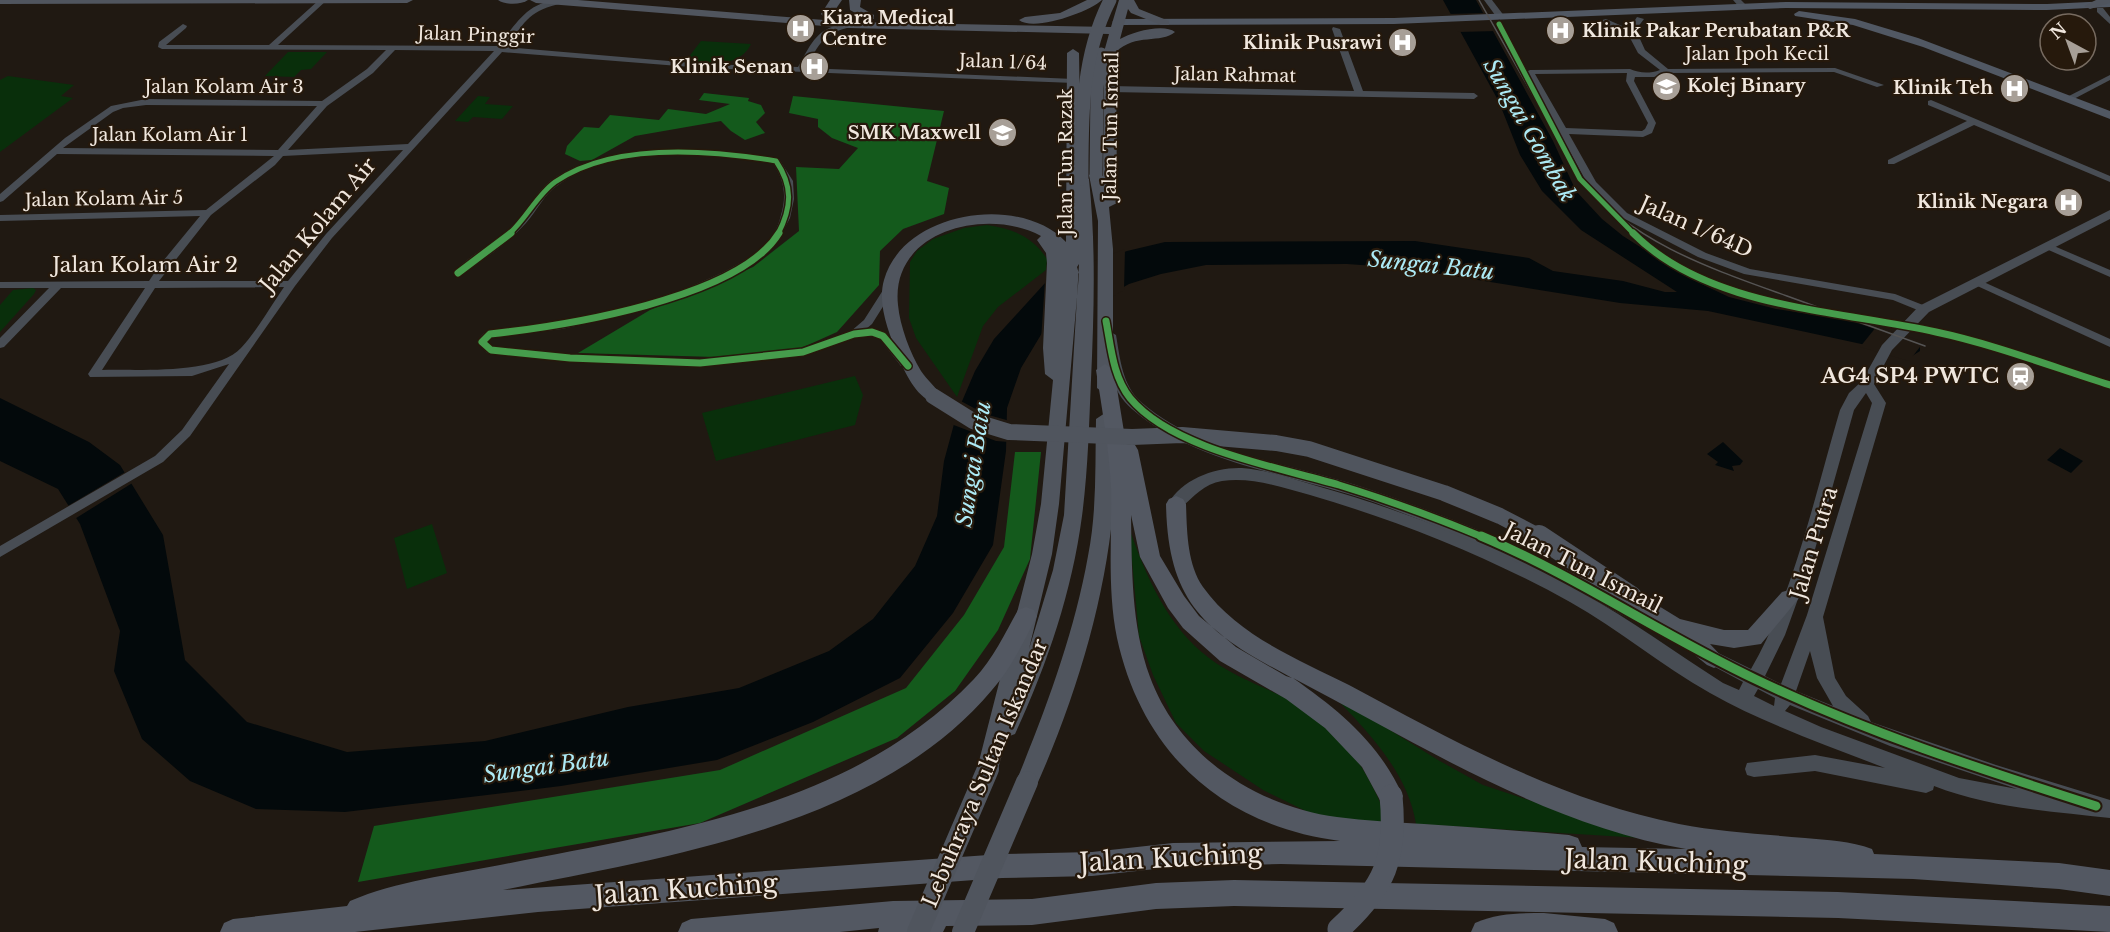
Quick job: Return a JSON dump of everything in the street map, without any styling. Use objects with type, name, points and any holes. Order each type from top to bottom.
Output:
[{"type":"highway","points":[[1105,370],[1130,457],[1150,557],[1164,582],[1191,622],[1208,638],[1251,669],[1294,692]]},
{"type":"highway","points":[[1105,370],[1119,464],[1124,610],[1135,669],[1156,718],[1187,757],[1219,785],[1268,811],[1300,824],[1337,829],[1666,854],[1690,863]]},
{"type":"highway","points":[[1176,504],[1169,514],[1164,546],[1177,583],[1192,606],[1222,639],[1335,720],[1360,744],[1378,769],[1391,796],[1394,818],[1392,853],[1385,876],[1371,899],[1336,930]]},
{"type":"highway","points":[[1176,504],[1177,538],[1188,581],[1202,602],[1216,616],[1240,635],[1282,660],[1485,767],[1540,793],[1582,808],[1679,836],[1825,851],[1913,867]]},
{"type":"highway","points":[[320,922],[393,899],[617,856],[702,835],[834,791],[886,764],[961,708],[984,684],[1026,616]]},
{"type":"highway","name":"Jalan Kuching","points":[[233,932],[538,899],[1002,866],[1092,864],[1173,855],[1281,852],[1913,867],[2059,876],[2110,883]]},
{"type":"highway","name":"Jalan Kuching","points":[[691,932],[893,914],[998,914],[1156,896],[1234,893],[1838,905],[2110,919]]},
{"type":"highway","points":[[891,932],[998,914]]},
{"type":"highway","points":[[1484,932],[1520,927],[1571,928],[1605,932]]},
{"type":"main road","points":[[0,1],[407,0]]},
{"type":"main road","points":[[504,0],[522,0]]},
{"type":"main road","points":[[536,0],[810,20],[849,25],[873,21]]},
{"type":"main road","points":[[615,0],[827,14],[836,19],[873,21],[1167,27],[1336,29],[1489,21],[1603,21],[1778,14],[1812,15],[1868,25],[2110,116]]},
{"type":"main road","points":[[827,14],[836,0]]},
{"type":"main road","points":[[855,0],[854,8],[873,21]]},
{"type":"main road","points":[[1028,25],[1062,16],[1099,0]]},
{"type":"main road","points":[[1099,0],[1112,6],[1124,0]]},
{"type":"main road","points":[[1090,26],[1099,0]]},
{"type":"main road","name":"Jalan Tun Razak","points":[[1086,256],[1087,180],[1083,89],[1092,42],[1110,0]]},
{"type":"main road","points":[[1116,26],[1124,0]]},
{"type":"main road","points":[[1124,0],[1135,11],[1167,27]]},
{"type":"main road","name":"Jalan Tun Razak","points":[[1106,249],[1105,221],[1087,180],[1103,43],[1124,0]]},
{"type":"main road","points":[[2100,9],[2107,0]]},
{"type":"main road","points":[[1489,21],[1501,17],[1740,3],[2100,9],[2110,4]]},
{"type":"main road","points":[[1863,5],[1871,20],[1923,44]]},
{"type":"main road","points":[[1028,25],[1059,39],[1073,53],[1082,45],[1090,44],[1111,50],[1133,36],[1167,27],[1445,23]]},
{"type":"main road","name":"Jalan Tun Ismail","points":[[1105,221],[1110,202],[1111,50],[1116,26]]},
{"type":"main road","name":"Jalan Tun Ismail","points":[[1058,418],[1074,232],[1073,53]]},
{"type":"main road","points":[[1074,232],[1087,180]]},
{"type":"main road","points":[[1071,274],[1065,251],[1059,242],[1021,223],[960,221],[930,231],[907,247],[898,262],[889,290],[894,324],[908,366],[933,396],[973,422],[1009,432],[1132,437],[1182,435],[1276,443],[1309,449],[1443,493],[1500,516],[1542,538],[1675,627],[1714,659]]},
{"type":"main road","points":[[988,769],[1042,554],[1050,504],[1058,418],[1051,348],[1055,263],[1048,244],[1021,223]]},
{"type":"main road","name":"Lebuhraya Sultan Iskandar","points":[[963,932],[1054,715],[1076,652],[1098,556],[1104,508],[1106,249]]},
{"type":"main road","name":"Lebuhraya Sultan Iskandar","points":[[918,932],[1040,648],[1060,578],[1076,487],[1086,317],[1086,256]]},
{"type":"main road","points":[[1675,627],[1695,630],[1728,641],[1754,638],[1789,598]]},
{"type":"street","points":[[271,47],[323,0]]},
{"type":"street","points":[[517,0],[528,6],[530,11],[548,3],[566,1]]},
{"type":"street","points":[[1488,0],[1501,17]]},
{"type":"street","points":[[2100,9],[2110,22]]},
{"type":"street","name":"Jalan Kolam Air","points":[[94,374],[192,372],[219,365],[244,352],[291,284],[328,237],[500,49],[530,11]]},
{"type":"street","points":[[1630,32],[1640,19]]},
{"type":"street","points":[[810,20],[819,24],[821,34]]},
{"type":"street","points":[[1564,131],[1643,134],[1649,131],[1652,123],[1630,81],[1631,73],[1639,62],[1640,45],[1630,32],[1603,21]]},
{"type":"street","points":[[801,70],[821,34],[832,27],[849,25]]},
{"type":"street","name":"Jalan Pinggir","points":[[183,26],[162,44],[162,47],[500,49],[680,65]]},
{"type":"street","points":[[1336,29],[1359,93]]},
{"type":"street","name":"Jalan Kolam Air 3","points":[[94,374],[152,285],[208,213],[260,174],[282,153],[324,104],[370,71],[394,47]]},
{"type":"street","points":[[1641,51],[1666,71]]},
{"type":"street","name":"Jalan 1/64","points":[[680,65],[1074,81]]},
{"type":"street","name":"Jalan Ipoh Kecil","points":[[1530,72],[1654,75],[1666,71],[1835,70],[1880,85]]},
{"type":"street","name":"Jalan 1/64D","points":[[1530,72],[1584,170],[1603,195],[1624,215],[1667,239],[1748,272],[1895,297],[1919,314]]},
{"type":"street","points":[[2067,99],[2110,77]]},
{"type":"street","name":"Jalan Rahmat","points":[[1110,89],[1474,96]]},
{"type":"street","name":"Jalan Kolam Air 3","points":[[57,151],[111,110],[125,105],[146,102],[324,104]]},
{"type":"street","points":[[1931,103],[2110,179]]},
{"type":"street","points":[[1892,162],[1975,121]]},
{"type":"street","points":[[282,153],[409,147]]},
{"type":"street","points":[[0,200],[57,151]]},
{"type":"street","name":"Jalan Kolam Air 1","points":[[57,151],[282,153]]},
{"type":"street","points":[[458,273],[506,238],[554,183],[582,169],[625,157],[674,152],[753,156],[776,161],[788,180],[787,213],[783,227],[768,247],[744,265],[635,308],[573,324],[490,334],[482,342],[491,350],[559,357],[699,363],[803,352],[854,334],[872,332],[883,336],[908,366]]},
{"type":"street","name":"Jalan Kolam Air 5","points":[[0,218],[208,213]]},
{"type":"street","name":"Jalan Putra","points":[[1742,700],[1755,680],[1789,598],[1847,410],[1854,396],[1867,384],[1876,366],[1919,314],[2110,214]]},
{"type":"street","points":[[2047,246],[2110,274]]},
{"type":"street","points":[[1977,282],[2110,343]]},
{"type":"street","name":"Jalan Kolam Air 2","points":[[2,288],[58,285],[291,284]]},
{"type":"street","points":[[0,344],[58,285]]},
{"type":"street","points":[[854,334],[868,322],[889,290]]},
{"type":"street","name":"Jalan Tun Ismail","points":[[1106,321],[1120,386],[1127,396],[1155,420],[1187,438],[1225,454],[1349,489],[1496,543],[1603,595],[1714,659],[1786,695],[1888,738],[2103,808]]},
{"type":"street","points":[[0,552],[37,533],[159,459],[186,433],[244,352]]},
{"type":"street","name":"Jalan Putra","points":[[1777,716],[1815,615],[1879,403],[1867,384]]},
{"type":"street","name":"Jalan Tun Ismail","points":[[1176,504],[1198,483],[1219,476],[1242,474],[1273,479],[1350,501],[1411,522],[1522,570],[1577,598],[1717,688],[1777,716],[1874,756],[1959,787],[2009,797],[2103,808]]},
{"type":"street","points":[[1815,615],[1818,657],[1835,698],[1859,720],[1888,738]]},
{"type":"street","points":[[1754,769],[1815,763],[1923,783],[1959,787]]},
{"type":"green space","points":[[701,41],[751,44],[746,52],[731,61],[712,64],[684,63]]},
{"type":"green space","points":[[288,52],[327,52],[311,69],[301,70],[294,77],[265,76]]},
{"type":"green space","points":[[8,76],[74,85],[61,96],[73,98],[0,152],[0,80]]},
{"type":"green space","points":[[704,93],[749,98],[748,101],[761,105],[765,113],[756,122],[765,133],[745,140],[721,121],[635,136],[592,160],[580,161],[565,154],[567,146],[584,127],[599,128],[610,115],[659,120],[668,109],[706,114],[730,104],[699,100]]},
{"type":"green space","points":[[478,96],[490,97],[485,104],[513,106],[502,119],[473,117],[468,122],[455,121]]},
{"type":"green space","points":[[793,96],[944,111],[927,181],[949,188],[944,214],[903,229],[880,251],[879,285],[837,332],[799,349],[716,357],[578,353],[650,310],[753,267],[799,231],[796,167],[839,169],[858,148],[832,138],[818,127],[818,119],[789,113]]},
{"type":"green space","points":[[987,225],[1013,231],[1028,239],[1047,259],[1046,270],[998,307],[983,326],[957,397],[916,338],[909,318],[910,262],[917,251],[933,239],[964,228]]},
{"type":"green space","points":[[33,288],[36,290],[34,294],[0,332],[0,305],[13,290]]},
{"type":"green space","points":[[855,376],[863,395],[855,425],[716,461],[702,413]]},
{"type":"green space","points":[[1015,452],[1041,452],[1030,559],[998,630],[955,691],[897,738],[700,823],[358,882],[374,826],[720,770],[906,688],[964,615],[1004,547]]},
{"type":"green space","points":[[432,524],[447,573],[407,589],[394,538]]},
{"type":"green space","points":[[1129,528],[1151,582],[1181,631],[1194,645],[1221,666],[1298,705],[1324,722],[1357,761],[1388,821],[1345,825],[1314,815],[1263,790],[1204,751],[1176,723],[1153,675],[1139,636]]},
{"type":"green space","points":[[1332,694],[1438,760],[1483,785],[1658,839],[1416,824],[1412,805],[1395,770],[1372,738]]},
{"type":"water","points":[[1443,0],[1476,0],[1553,141],[1576,191],[1602,219],[1623,236],[1689,278],[1729,297],[1776,309],[1848,320],[1920,344],[1920,351],[1909,358],[1866,345],[1708,311],[1620,303],[1404,268],[1347,264],[1206,265],[1161,274],[1129,284],[1042,333],[1021,368],[1007,408],[1006,451],[993,545],[953,613],[900,678],[813,722],[717,760],[561,786],[345,812],[256,809],[190,781],[142,739],[114,671],[120,631],[80,524],[58,489],[0,461],[0,398],[89,442],[120,465],[163,535],[185,660],[247,722],[347,752],[485,741],[628,707],[739,688],[829,651],[873,619],[915,566],[937,516],[944,461],[957,413],[975,371],[994,339],[1046,282],[1127,251],[1165,242],[1415,241],[1529,258],[1553,271],[1623,281],[1665,292],[1677,292],[1581,230],[1542,191],[1520,155],[1499,102]]},
{"type":"water","points":[[1723,442],[1743,461],[1740,465],[1732,466],[1734,471],[1715,465],[1718,462],[1707,454]]},
{"type":"water","points":[[2060,448],[2083,461],[2071,473],[2047,460]]},
{"type":"pier","points":[[1486,13],[1497,31],[1458,32],[1448,14]]},
{"type":"pier","points":[[1125,249],[1124,290],[1045,335],[1041,340],[1045,280]]},
{"type":"pier","points":[[1877,326],[1923,343],[1909,361],[1860,347]]},
{"type":"pier","points":[[959,400],[985,414],[1010,421],[1009,442],[996,441],[951,424]]},
{"type":"pier","points":[[127,471],[134,482],[73,520],[66,507]]},
{"type":"tram line","points":[[1479,0],[1581,180],[1625,221],[1675,252],[1703,264],[1925,346]]},
{"type":"cycle path","points":[[1499,24],[1580,179],[1648,248],[1712,285],[1785,303],[1938,332],[2110,385]]},
{"type":"cycle path","points":[[458,273],[522,222],[549,187],[575,171],[601,162],[662,153],[724,154],[776,161],[788,181],[788,208],[773,242],[749,261],[702,285],[647,305],[572,324],[490,334],[482,342],[491,350],[570,358],[700,363],[803,352],[854,334],[872,332],[883,336],[908,366]]},
{"type":"cycle path","points":[[1106,321],[1114,365],[1130,399],[1154,419],[1192,440],[1232,455],[1384,499],[1475,534],[1530,558],[1721,663],[1796,698],[1923,749],[2096,806]]},
{"type":"place","name":"Kiara Medical Centre","points":[[801,28]]},
{"type":"place","name":"Klinik Pakar Perubatan P&R","points":[[1561,31]]},
{"type":"place","name":"Klinik Pusrawi","points":[[1403,43]]},
{"type":"place","name":"Klinik Senan","points":[[814,67]]},
{"type":"place","name":"Kolej Binary","points":[[1666,86]]},
{"type":"place","name":"Klinik Teh","points":[[2014,88]]},
{"type":"place","name":"SMK Maxwell","points":[[1002,133]]},
{"type":"place","name":"Klinik Negara","points":[[2069,202]]},
{"type":"place","name":"AG4 SP4 PWTC","points":[[2020,376]]},
{"type":"water label","name":"Sungai Gombak","points":[[1530,130]]},
{"type":"water label","name":"Sungai Batu","points":[[1431,265]]},
{"type":"water label","name":"Sungai Batu","points":[[973,464]]},
{"type":"water label","name":"Sungai Batu","points":[[546,766]]}]
